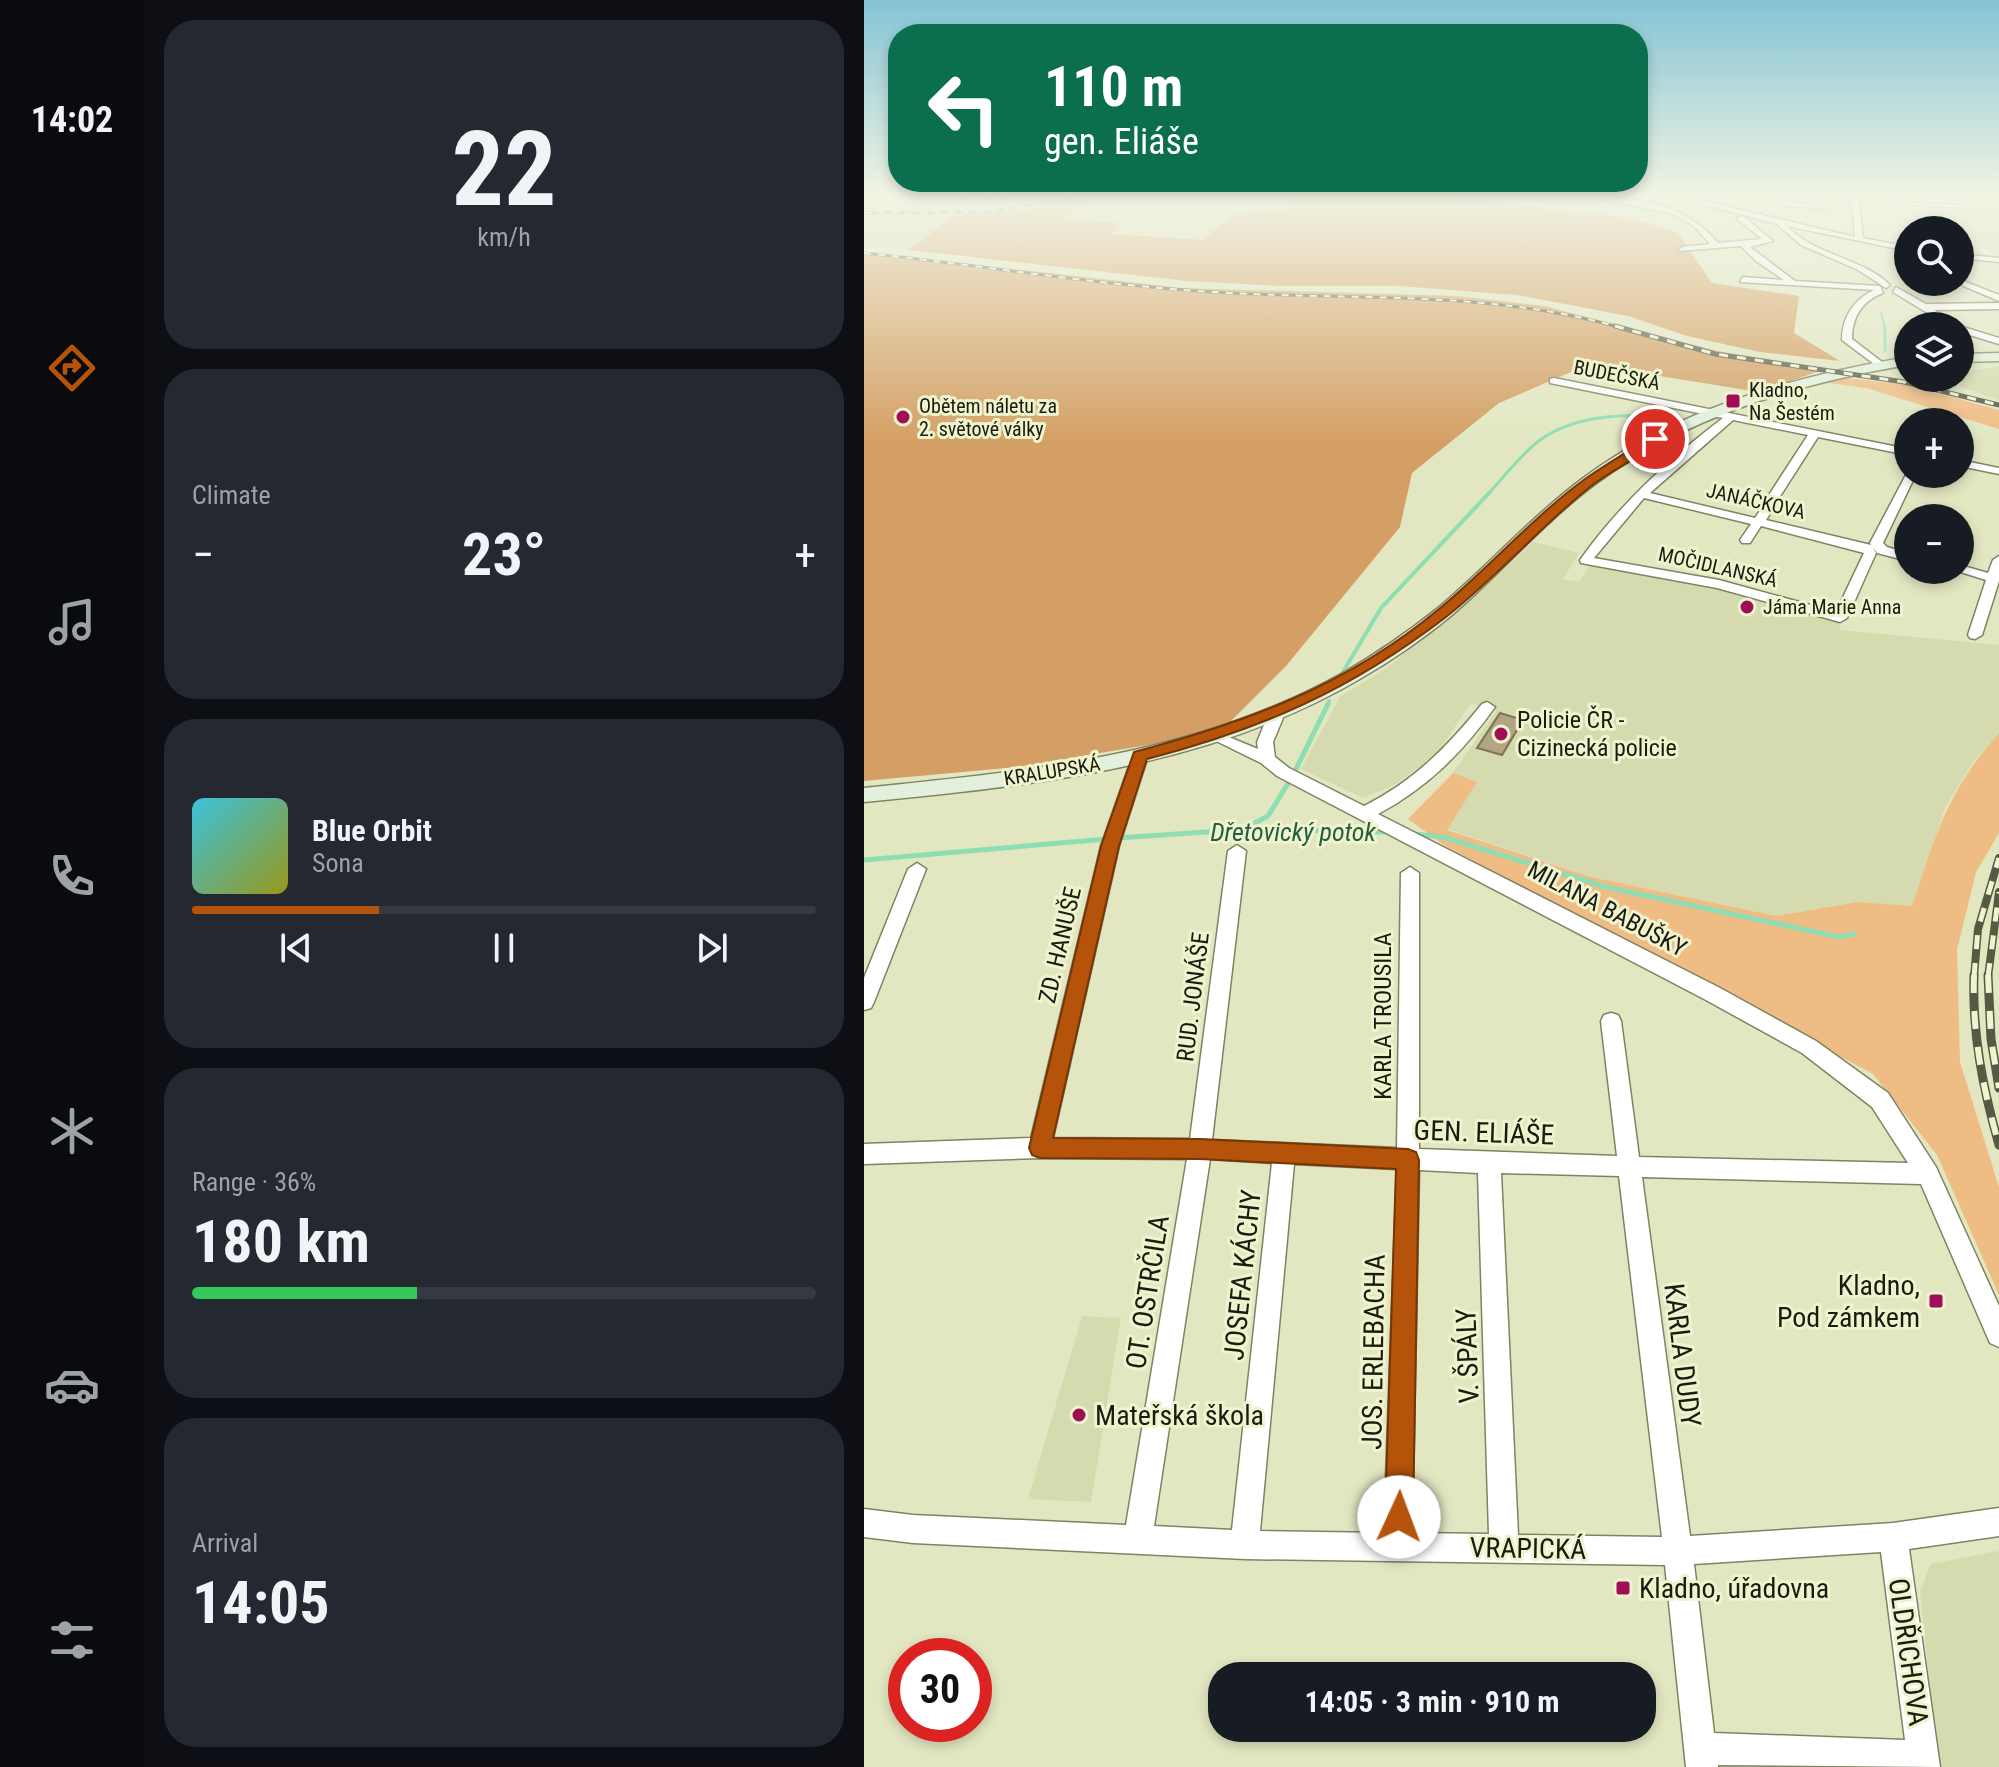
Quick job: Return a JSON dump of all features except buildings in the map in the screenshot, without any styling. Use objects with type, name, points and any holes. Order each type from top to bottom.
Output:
[{"type":"main road","points":[[1974,358],[1999,357]]},
{"type":"main road","name":"KRALUPSKÁ","points":[[864,795],[1086,768],[1214,736],[1277,713],[1348,678],[1442,613],[1576,493],[1626,455],[1681,427],[1725,415],[1848,370],[1894,363]]},
{"type":"street","points":[[1765,280],[1887,288]]},
{"type":"street","points":[[1876,280],[1932,312]]},
{"type":"street","points":[[1881,365],[1847,340],[1846,325],[1855,309],[1873,293],[1894,287]]},
{"type":"street","points":[[1974,288],[1999,298]]},
{"type":"street","points":[[1924,307],[1999,306]]},
{"type":"street","points":[[1974,332],[1999,341]]},
{"type":"street","points":[[1870,354],[1894,359]]},
{"type":"street","name":"BUDEČSKÁ","points":[[1554,381],[1894,449]]},
{"type":"street","name":"KRALUPSKÁ","points":[[1586,560],[1614,521],[1725,415]]},
{"type":"street","points":[[1746,540],[1815,433]]},
{"type":"street","points":[[1974,466],[1999,471]]},
{"type":"street","name":"JANÁČKOVA","points":[[1641,494],[1862,546],[1870,553],[1840,618]]},
{"type":"street","points":[[1894,506],[1876,543],[1878,547],[1894,552]]},
{"type":"street","name":"MOČIDLANSKÁ","points":[[1586,560],[1719,584],[1840,618]]},
{"type":"street","points":[[1975,635],[1999,560]]},
{"type":"street","points":[[1974,573],[1993,578]]},
{"type":"street","points":[[1365,813],[1400,796],[1443,764],[1487,707]]},
{"type":"street","points":[[1267,759],[1265,742],[1277,713]]},
{"type":"street","name":"MILANA BABUŠKY","points":[[1214,736],[1267,759],[1283,772],[1382,821],[1809,1047],[1880,1100],[1928,1174]]},
{"type":"street","name":"ZD. HANUŠE","points":[[1040,1148],[1112,838],[1140,756]]},
{"type":"street","name":"RUD. JONÁŠE","points":[[1200,1149],[1237,851]]},
{"type":"street","points":[[864,1002],[917,869]]},
{"type":"street","name":"KARLA TROUSILA","points":[[1408,1160],[1410,873]]},
{"type":"street","name":"KARLA DUDY","points":[[1611,1021],[1678,1551],[1700,1757]]},
{"type":"street","name":"GEN. ELIÁŠE","points":[[864,1154],[1040,1148],[1200,1149],[1489,1163],[1928,1174]]},
{"type":"street","name":"OT. OSTRČILA","points":[[1138,1539],[1200,1149]]},
{"type":"street","name":"JOSEFA KÁCHY","points":[[1245,1545],[1284,1155]]},
{"type":"street","name":"JOS. ERLEBACHA","points":[[1398,1547],[1408,1160]]},
{"type":"street","name":"V. ŠPÁLY","points":[[1489,1163],[1504,1547]]},
{"type":"street","points":[[1928,1174],[1999,1334]]},
{"type":"street","name":"VRAPICKÁ","points":[[864,1523],[913,1529],[1245,1545],[1678,1551],[1893,1537],[1999,1522]]},
{"type":"street","name":"OLDŘICHOVA","points":[[1893,1537],[1923,1762]]},
{"type":"street","points":[[1700,1757],[1923,1762]]},
{"type":"shaded area","points":[[864,280],[1115,280],[1182,288],[1455,296],[1544,306],[1717,351],[1825,369],[1759,392],[1647,374],[1578,369],[1499,403],[1412,473],[1400,527],[1286,666],[1219,733],[1017,767],[864,781]]},
{"type":"shaded area","points":[[1182,280],[1710,280],[1799,296],[1794,333],[1840,361],[1760,352],[1687,336],[1628,316],[1517,295],[1398,286],[1280,286]]},
{"type":"shaded area","points":[[1999,367],[1999,400],[1974,391],[1974,370]]},
{"type":"shaded area","points":[[1839,377],[1894,383],[1894,392],[1933,392],[1999,410],[1999,429],[1974,421],[1974,408],[1931,408],[1866,388],[1822,382]]},
{"type":"shaded area","points":[[1533,542],[1579,553],[1563,579],[1579,582],[1590,564],[1718,589],[1839,622],[1840,630],[1999,645],[1999,733],[1973,762],[1945,808],[1913,907],[1857,902],[1776,916],[1591,877],[1447,829],[1476,783],[1453,773],[1496,711],[1487,707],[1470,704],[1437,754],[1394,785],[1363,798],[1301,769],[1340,697],[1388,667],[1492,581]]},
{"type":"shaded area","points":[[1999,733],[1999,833],[1976,872],[1957,950],[1960,1062],[1999,1187],[1999,1295],[1937,1155],[1873,1074],[1444,845],[1408,819],[1453,773],[1477,782],[1447,830],[1591,877],[1776,916],[1857,902],[1912,906],[1936,835],[1955,795],[1981,754]]},
{"type":"shaded area","name":"Mateřská škola","points":[[1082,1316],[1121,1318],[1091,1502],[1028,1499]]},
{"type":"shaded area","points":[[1999,1551],[1999,1767],[1938,1767],[1920,1591],[1931,1564]]},
{"type":"waterway","points":[[1881,312],[1885,328]]},
{"type":"waterway","points":[[1885,328],[1885,350]]},
{"type":"waterway","points":[[1488,494],[1526,452],[1555,431],[1606,417],[1678,415]]},
{"type":"waterway","points":[[1343,672],[1381,608],[1490,492]]},
{"type":"waterway","points":[[1327,706],[1329,701]]},
{"type":"waterway","points":[[1246,828],[1268,816],[1292,777],[1328,704]]},
{"type":"waterway","name":"Dřetovický potok","points":[[1117,838],[1252,829],[1387,832]]},
{"type":"waterway","name":"Dřetovický potok","points":[[1413,834],[1443,837],[1606,887],[1839,937],[1854,934]]},
{"type":"waterway","name":"Dřetovický potok","points":[[864,860],[1107,839]]},
{"type":"railway","points":[[1086,280],[1265,295],[1470,302],[1521,307],[1622,328]]},
{"type":"railway","points":[[1615,326],[1715,354],[1904,382],[1999,405]]},
{"type":"railway","points":[[1974,977],[1978,929],[1999,858]]},
{"type":"railway","points":[[1988,976],[1999,892]]},
{"type":"railway","points":[[1988,976],[1991,1039],[1999,1088]]},
{"type":"railway","points":[[1974,977],[1980,1061],[1999,1145]]},
{"type":"place","name":"Kladno, Na Šestém","points":[[1733,401]]},
{"type":"place","name":"Obětem náletu za 2. světové války","points":[[903,417]]},
{"type":"place","name":"Jáma Marie Anna","points":[[1747,607]]},
{"type":"place","name":"Policie ČR - Cizinecká policie","points":[[1501,734]]},
{"type":"place","name":"Kladno, Pod zámkem","points":[[1936,1301]]},
{"type":"place","name":"Mateřská škola","points":[[1079,1415]]},
{"type":"place","name":"Kladno, úřadovna","points":[[1623,1588]]},
{"type":"route","points":[[1399,1517],[1408,1160],[1200,1149],[1040,1148],[1110,846],[1140,756],[1214,736],[1277,713],[1348,678],[1442,613],[1588,483],[1626,455],[1655,439]]}]
